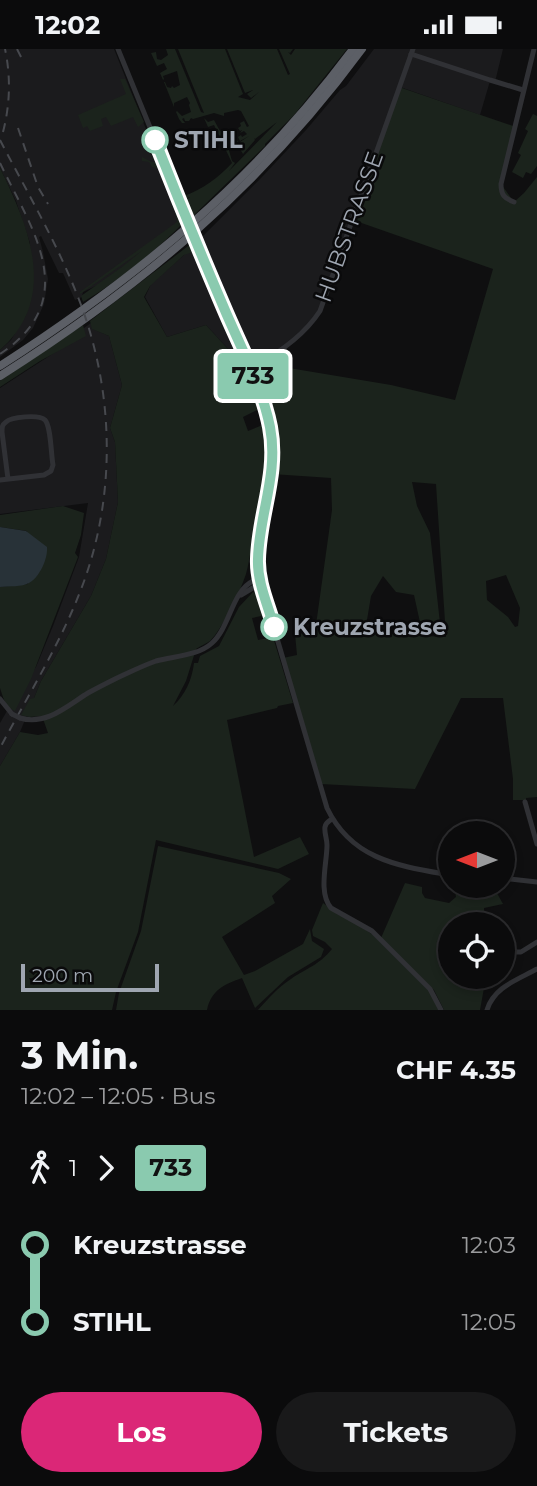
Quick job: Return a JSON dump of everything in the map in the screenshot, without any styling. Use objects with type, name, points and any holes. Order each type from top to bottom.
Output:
[{"type":"highway","points":[[0,366],[118,285],[194,223],[282,136],[352,49]]},
{"type":"highway","points":[[0,376],[115,298],[205,223],[295,133],[362,49]]},
{"type":"street","points":[[118,49],[267,415],[272,448],[271,482],[258,563],[261,583],[324,799],[332,819],[346,838],[373,857],[438,872]]},
{"type":"street","points":[[514,202],[505,198],[501,192],[501,184],[523,90],[534,59],[534,49]]},
{"type":"street","points":[[412,51],[523,90]]},
{"type":"street","name":"HUBSTRASSE","points":[[250,368],[300,335],[320,311],[412,51]]},
{"type":"street","points":[[0,480],[44,475],[50,473],[52,469],[47,426],[41,417],[12,419],[3,425],[8,479]]},
{"type":"street","points":[[0,699],[12,714],[20,718],[33,721],[46,718],[97,688],[137,669],[206,648],[221,633],[239,597],[261,583]]},
{"type":"street","points":[[525,802],[537,844]]},
{"type":"street","points":[[332,819],[326,823],[325,828],[327,903],[331,908],[372,931],[430,989],[441,1010]]},
{"type":"street","points":[[515,879],[537,882]]},
{"type":"street","points":[[515,952],[522,952],[537,941]]},
{"type":"street","points":[[487,1010],[492,997],[499,991],[537,969]]},
{"type":"shaded area","points":[[0,49],[114,49],[183,222],[75,300],[63,273],[59,273],[41,236],[39,237],[48,279],[44,304],[33,328],[23,340],[0,357],[0,350],[11,340],[26,315],[30,243],[16,201],[0,168]]},
{"type":"shaded area","points":[[166,49],[175,49],[201,112],[204,113],[178,49],[225,49],[243,94],[238,97],[250,100],[259,92],[251,98],[247,94],[253,90],[245,93],[227,49],[277,49],[288,75],[290,74],[279,49],[293,49],[288,52],[291,55],[295,49],[347,49],[294,115],[191,218],[186,205],[188,203],[185,204],[184,201],[190,197],[184,199],[178,185],[184,196],[210,183],[232,163],[214,125],[208,127],[204,118],[208,122],[214,120],[220,131],[226,129],[227,132],[224,133],[227,138],[232,138],[227,141],[228,144],[235,141],[235,137],[238,142],[228,147],[235,163],[229,171],[277,122],[254,138],[243,154],[240,142],[249,136],[240,141],[238,137],[247,134],[244,131],[240,133],[242,130],[238,128],[244,121],[247,127],[249,126],[241,111],[224,113],[224,116],[214,113],[191,118],[189,121],[184,118],[182,119],[185,123],[182,123],[176,112],[182,116],[191,112],[190,103],[187,97],[174,103],[174,107],[164,82],[171,88],[180,85],[177,71],[163,76],[163,80],[160,73],[167,69],[164,63],[157,66],[151,53],[156,52],[157,59],[161,60],[168,55]]},
{"type":"shaded area","points":[[374,49],[503,49],[495,82],[490,81],[480,115],[400,87],[322,305],[300,335],[250,368],[239,361],[206,325],[167,337],[145,297],[151,284],[261,178],[346,86]]},
{"type":"shaded area","points":[[120,79],[125,79],[144,122],[138,127],[133,117],[111,126],[106,117],[101,119],[103,126],[90,131],[87,126],[83,128],[78,115],[126,94]]},
{"type":"shaded area","points":[[399,87],[516,127],[501,184],[514,202],[537,177],[537,797],[513,800],[503,698],[461,698],[415,789],[321,784],[283,658],[297,655],[295,634],[315,632],[332,510],[331,478],[272,474],[272,446],[261,404],[261,373],[265,364],[391,385],[455,400],[493,269],[353,220]],"holes":[[[412,482],[436,484],[446,637],[426,636],[441,632],[430,533],[417,506]],[[506,575],[520,608],[518,626],[515,627],[508,617],[487,600],[486,581]],[[383,576],[396,592],[414,595],[423,636],[365,632],[371,596]]]},
{"type":"shaded area","points":[[533,114],[537,116],[537,166],[531,174],[526,172],[523,178],[512,172],[521,155],[518,153],[528,131],[525,129]]},
{"type":"shaded area","points":[[142,157],[152,162],[160,162],[179,210],[177,217],[179,213],[183,223],[136,265],[83,302],[81,296],[143,250],[80,292],[177,222],[174,204],[161,169],[142,161]]},
{"type":"shaded area","points":[[0,168],[21,214],[28,238],[34,285],[29,308],[18,330],[0,350]]},
{"type":"shaded area","points":[[192,243],[196,251],[184,255],[150,286],[144,297],[167,337],[206,325],[239,361],[250,368],[244,373],[261,408],[243,417],[248,431],[265,424],[268,451],[263,492],[243,582],[220,628],[210,641],[196,649],[186,681],[173,706],[187,687],[194,663],[198,663],[200,656],[219,646],[239,607],[253,592],[257,594],[266,615],[252,618],[258,640],[273,637],[293,703],[227,720],[254,857],[300,837],[309,854],[278,869],[156,840],[138,932],[112,1010],[0,1010],[0,766],[20,732],[38,735],[48,733],[42,716],[21,715],[30,699],[34,698],[41,681],[91,596],[106,559],[118,502],[115,442],[110,428],[122,385],[109,336],[92,329],[90,321]]},
{"type":"shaded area","points":[[91,323],[93,329],[109,336],[122,385],[110,428],[115,442],[118,502],[106,559],[91,596],[41,681],[20,732],[0,766],[0,723],[36,667],[53,626],[79,557],[88,503],[0,514],[0,388],[77,338]]},
{"type":"shaded area","points":[[83,325],[86,336],[0,387],[0,381]]},
{"type":"shaded area","points":[[63,506],[84,513],[75,553],[78,557],[31,679],[15,711],[3,698],[0,688],[0,587],[28,584],[27,531],[0,527],[0,515]]},
{"type":"shaded area","points":[[0,527],[26,531],[47,547],[43,567],[29,583],[0,587]]},
{"type":"shaded area","points":[[158,846],[279,873],[291,879],[272,896],[275,903],[222,937],[244,975],[303,944],[310,929],[312,941],[324,949],[321,957],[288,977],[255,1008],[242,978],[215,993],[207,1010],[116,1010],[119,993],[141,931]]},
{"type":"shaded area","points":[[405,883],[422,887],[425,898],[449,903],[455,898],[500,898],[503,904],[484,908],[484,912],[438,912],[438,989],[484,989],[480,1010],[444,1010],[434,990],[381,938]]},
{"type":"shaded area","points":[[323,903],[373,935],[431,993],[440,1010],[258,1010],[273,993],[317,963],[332,949],[313,936],[312,930]]},
{"type":"railway","points":[[3,132],[9,91],[5,49]]},
{"type":"railway","points":[[17,49],[22,59]]},
{"type":"railway","points":[[18,128],[38,187],[48,204]]},
{"type":"railway","points":[[0,140],[51,237],[78,297],[99,370],[107,445],[100,519],[80,592],[53,652],[0,748]]},
{"type":"railway","points":[[0,163],[36,238],[43,263],[45,287],[40,310],[25,333],[0,354]]},
{"type":"bus line","name":"733","points":[[155,140],[258,389],[270,427],[272,474],[258,563],[274,627]]},
{"type":"place","name":"STIHL","points":[[155,140]]},
{"type":"place","name":"Kreuzstrasse","points":[[274,627]]}]
